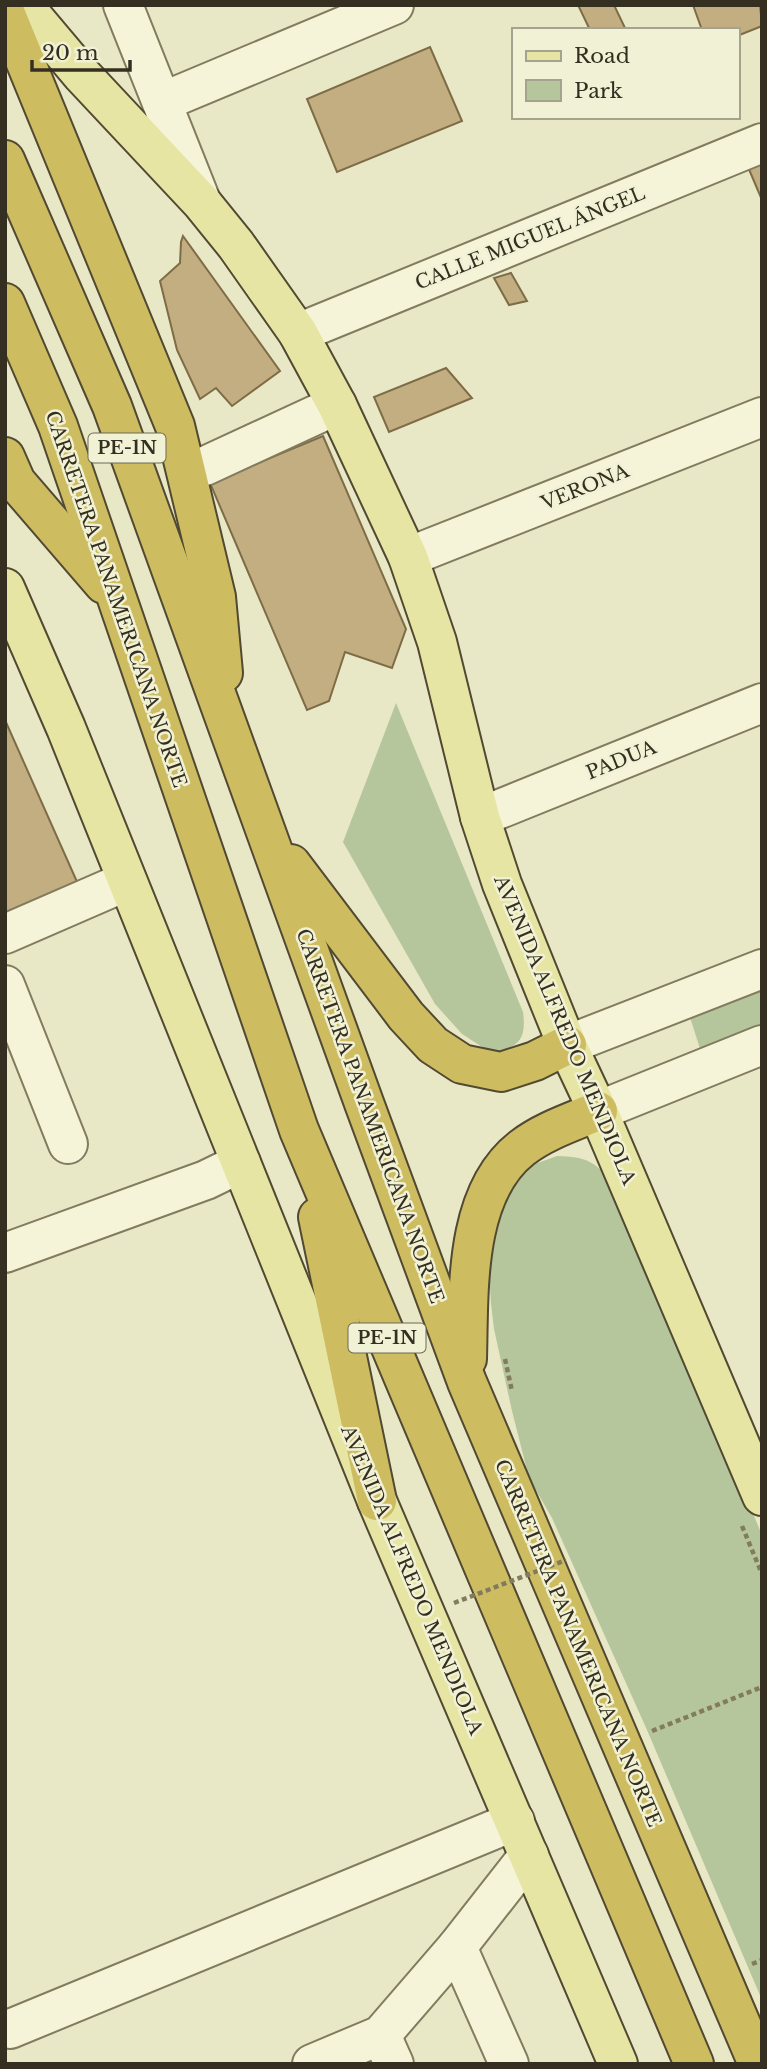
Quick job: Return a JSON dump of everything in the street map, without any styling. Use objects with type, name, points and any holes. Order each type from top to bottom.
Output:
[{"type":"highway","points":[[5,12],[175,426],[216,597],[228,727]]},
{"type":"highway","name":"CARRETERA PANAMERICANA NORTE","points":[[9,167],[112,406],[467,1382],[758,2064]]},
{"type":"highway","name":"CARRETERA PANAMERICANA NORTE","points":[[5,303],[58,426],[299,1130],[694,2064]]},
{"type":"highway","points":[[5,457],[16,482],[117,599]]},
{"type":"highway","points":[[266,829],[397,1005],[433,1045],[462,1064],[501,1072],[535,1061],[567,1045]]},
{"type":"highway","points":[[467,1382],[471,1255],[482,1208],[496,1177],[520,1150],[547,1132],[598,1111]]},
{"type":"highway","points":[[299,1130],[377,1501]]},
{"type":"main road","name":"AVENIDA ALFREDO MENDIOLA","points":[[23,5],[82,75],[202,203],[265,284],[298,333],[337,405],[408,557],[437,642],[480,817],[502,884],[567,1045],[598,1111],[751,1510]]},
{"type":"main road","name":"AVENIDA ALFREDO MENDIOLA","points":[[5,588],[66,728],[377,1501],[618,2064]]},
{"type":"street","points":[[123,5],[202,203]]},
{"type":"street","points":[[162,102],[394,5]]},
{"type":"street","name":"CALLE MIGUEL ÁNGEL","points":[[298,333],[762,143]]},
{"type":"street","points":[[205,466],[337,405]]},
{"type":"street","name":"VERONA","points":[[408,557],[762,417]]},
{"type":"street","name":"PADUA","points":[[480,817],[762,703]]},
{"type":"street","points":[[5,934],[127,881]]},
{"type":"street","points":[[567,1045],[762,969]]},
{"type":"street","points":[[5,985],[68,1144]]},
{"type":"street","points":[[598,1111],[762,1045]]},
{"type":"street","points":[[5,1253],[206,1180],[241,1163]]},
{"type":"street","points":[[312,2064],[387,2049],[457,1947],[522,1838]]},
{"type":"street","points":[[10,2029],[522,1838]]},
{"type":"street","points":[[457,1947],[509,2064]]},
{"type":"path","points":[[504,1353],[515,1404]]},
{"type":"path","points":[[751,1510],[762,1574]]},
{"type":"path","points":[[454,1603],[566,1560]]},
{"type":"path","points":[[652,1731],[762,1687]]},
{"type":"green space","points":[[396,703],[523,1012],[521,1037],[507,1049],[490,1052],[462,1034],[435,1004],[343,842]]},
{"type":"green space","points":[[762,981],[762,1031],[702,1055],[688,1011]]},
{"type":"green space","points":[[557,1156],[583,1159],[601,1170],[614,1183],[762,1535],[762,2000],[647,1730],[552,1518],[529,1478],[512,1411],[491,1304],[489,1273],[493,1228],[512,1188],[532,1165]]},
{"type":"building","points":[[578,5],[614,5],[625,28],[589,28]]},
{"type":"building","points":[[693,5],[760,5],[762,26],[739,35],[739,28],[701,28]]},
{"type":"building","points":[[430,47],[462,121],[337,172],[307,99]]},
{"type":"building","points":[[762,162],[762,200],[748,167]]},
{"type":"building","points":[[183,236],[280,371],[232,406],[216,388],[200,399],[177,350],[160,281],[180,263]]},
{"type":"building","points":[[511,273],[527,301],[509,305],[494,278]]},
{"type":"building","points":[[446,368],[472,398],[389,432],[374,397]]},
{"type":"building","points":[[323,436],[406,629],[392,668],[345,652],[329,701],[307,710],[210,483]]},
{"type":"building","points":[[5,720],[78,884],[5,913]]}]
